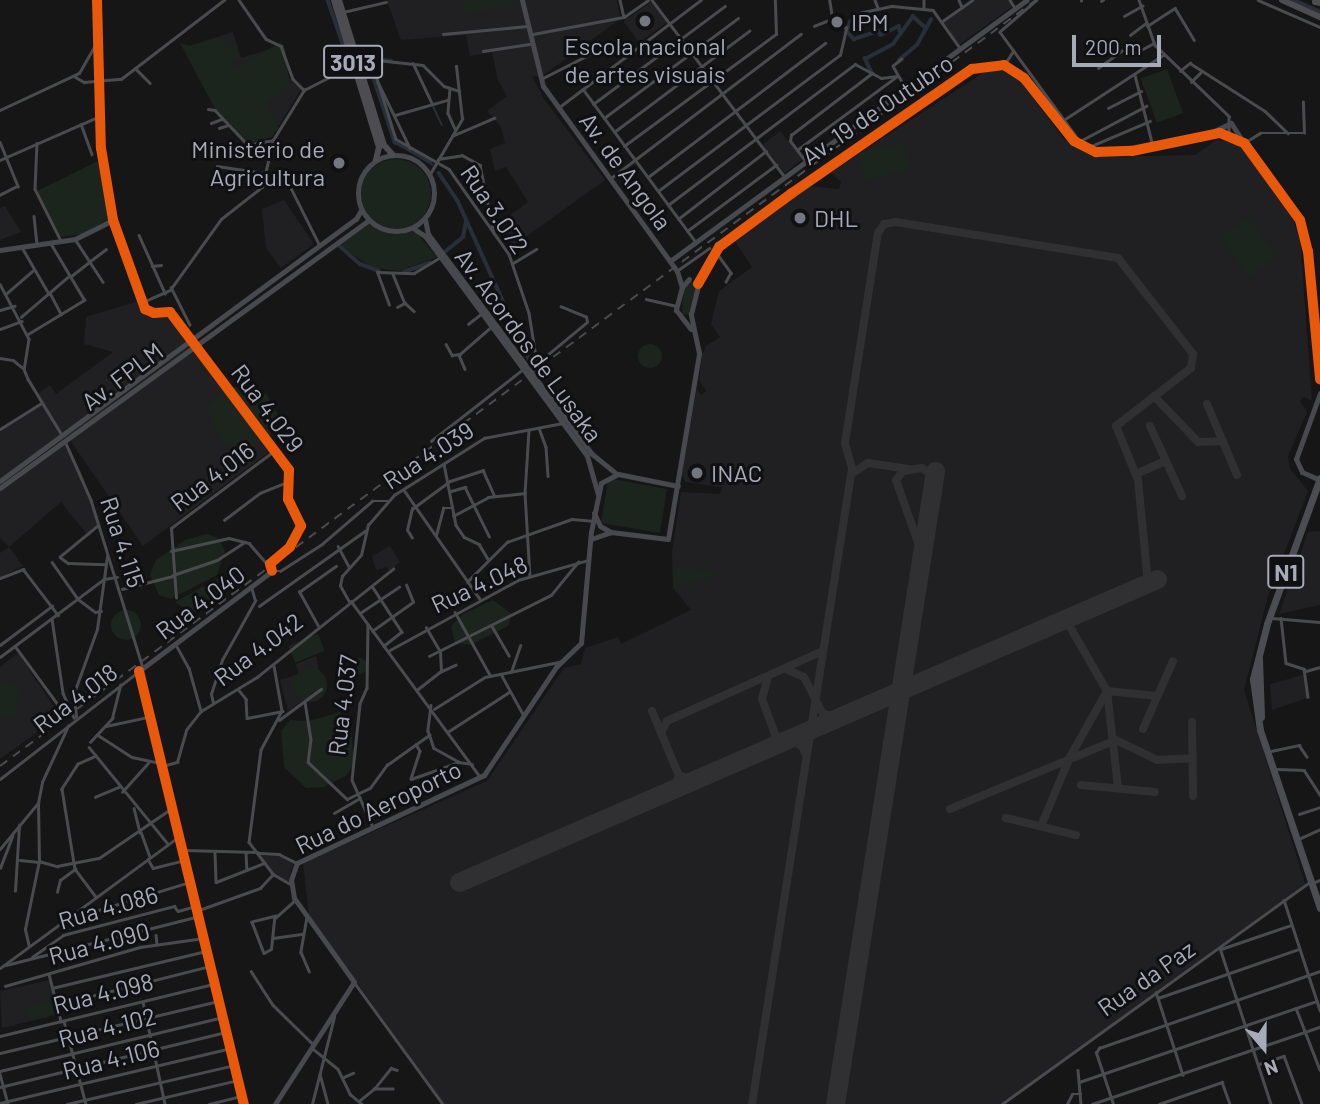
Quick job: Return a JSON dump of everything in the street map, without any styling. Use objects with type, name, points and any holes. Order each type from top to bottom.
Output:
[{"type":"highway","points":[[1314,0],[1320,3]]},
{"type":"highway","name":"N1","points":[[1320,479],[1267,624],[1253,679],[1260,730],[1320,895]]},
{"type":"highway","name":"N1","points":[[1320,487],[1259,655],[1261,714],[1315,881],[1320,908]]},
{"type":"main road","points":[[97,0],[100,116],[113,220],[143,302]]},
{"type":"main road","name":"3013","points":[[334,0],[375,124]]},
{"type":"main road","name":"3013","points":[[339,0],[356,63]]},
{"type":"main road","name":"Av. de Angola","points":[[522,0],[540,80],[677,271]]},
{"type":"main road","points":[[669,260],[1027,0]]},
{"type":"main road","points":[[1282,0],[1320,18]]},
{"type":"main road","points":[[1004,65],[1024,78],[1083,146],[1110,154],[1210,134],[1229,134],[1243,142]]},
{"type":"main road","name":"Av. 19 de Outubro","points":[[691,317],[703,271],[716,252],[801,186],[972,69],[1004,65]]},
{"type":"main road","points":[[1210,134],[1231,123],[1300,219],[1308,251],[1320,379]]},
{"type":"main road","points":[[361,210],[369,220],[390,231],[413,228],[425,219],[435,197],[430,174],[418,161],[393,155],[386,149],[375,124]]},
{"type":"main road","points":[[194,340],[359,217],[359,182],[376,160],[379,147],[375,124]]},
{"type":"main road","points":[[376,160],[393,155]]},
{"type":"main road","name":"Av. Acordos de Lusaka","points":[[425,219],[428,234],[590,463],[598,494]]},
{"type":"main road","points":[[0,250],[75,239],[113,220]]},
{"type":"main road","name":"Av. FPLM","points":[[0,481],[48,449],[194,340],[369,220]]},
{"type":"main road","name":"Av. Acordos de Lusaka","points":[[413,228],[441,257],[492,327],[592,454],[618,474]]},
{"type":"main road","points":[[677,271],[698,284]]},
{"type":"main road","points":[[677,271],[682,287]]},
{"type":"main road","points":[[698,341],[676,306],[682,287],[703,271]]},
{"type":"main road","name":"Rua 4.029","points":[[143,302],[154,313],[170,312],[194,340],[289,470],[288,499],[302,526],[290,547],[270,563],[272,571]]},
{"type":"main road","points":[[594,513],[600,526],[611,532],[668,539],[680,474],[698,341],[691,317],[682,317]]},
{"type":"main road","name":"Av. FPLM","points":[[63,438],[184,352],[194,340]]},
{"type":"main road","points":[[1320,393],[1296,459],[1302,472],[1320,479]]},
{"type":"main road","name":"Av. FPLM","points":[[0,488],[48,449]]},
{"type":"main road","points":[[598,494],[606,478],[618,474],[678,486]]},
{"type":"main road","name":"Rua do Aeroporto","points":[[354,982],[295,900],[290,884],[297,863],[480,778],[562,661],[581,643],[590,540],[598,494]]},
{"type":"main road","points":[[590,540],[611,532]]},
{"type":"main road","name":"Rua 4.040","points":[[141,670],[272,571]]},
{"type":"main road","points":[[141,670],[244,1104]]},
{"type":"main road","points":[[275,1104],[354,982]]},
{"type":"street","points":[[74,76],[82,82],[121,79],[224,0]]},
{"type":"street","points":[[239,0],[266,39],[281,46],[293,79],[304,90]]},
{"type":"street","points":[[620,0],[624,17]]},
{"type":"street","points":[[528,34],[624,17],[650,0],[684,37],[785,177]]},
{"type":"street","points":[[558,108],[701,0]]},
{"type":"street","points":[[624,146],[776,34],[775,0]]},
{"type":"street","points":[[814,26],[831,19],[834,13],[829,0]]},
{"type":"street","points":[[875,0],[878,8]]},
{"type":"street","points":[[886,7],[887,0]]},
{"type":"street","points":[[924,0],[924,8]]},
{"type":"street","points":[[959,0],[962,6]]},
{"type":"street","points":[[941,22],[972,0]]},
{"type":"street","points":[[1010,0],[1015,8]]},
{"type":"street","points":[[1037,0],[1001,29],[1013,50],[1083,146]]},
{"type":"street","points":[[1139,0],[1154,43],[1163,55],[1229,116],[1229,134]]},
{"type":"street","points":[[1258,0],[1320,27]]},
{"type":"street","points":[[343,12],[386,2]]},
{"type":"street","points":[[593,104],[725,6]]},
{"type":"street","points":[[1124,16],[1142,6]]},
{"type":"street","points":[[854,14],[886,7],[924,8],[936,12],[960,48]]},
{"type":"street","points":[[1130,35],[1175,8],[1194,40]]},
{"type":"street","points":[[604,118],[738,18]]},
{"type":"street","points":[[658,191],[840,55],[846,32],[831,19]]},
{"type":"street","points":[[443,34],[527,26]]},
{"type":"street","points":[[614,132],[749,32]]},
{"type":"street","points":[[610,178],[724,96],[801,34]]},
{"type":"street","points":[[0,108],[74,76],[99,39]]},
{"type":"street","points":[[648,177],[825,43]]},
{"type":"street","points":[[1098,68],[1121,51],[1139,51],[1154,43]]},
{"type":"street","points":[[483,51],[530,44]]},
{"type":"street","points":[[1004,65],[1013,50]]},
{"type":"street","points":[[540,80],[594,52]]},
{"type":"street","points":[[1065,119],[1163,55]]},
{"type":"street","points":[[367,59],[410,148]]},
{"type":"street","points":[[143,302],[171,288],[221,219],[258,192],[269,172],[274,140],[304,90],[367,59],[413,63],[426,67],[450,89],[459,91]]},
{"type":"street","points":[[902,59],[893,66],[905,87]]},
{"type":"street","points":[[413,63],[432,103]]},
{"type":"street","points":[[668,205],[857,63],[872,73],[897,76]]},
{"type":"street","points":[[1180,71],[1188,63],[1200,73],[1265,111],[1288,133]]},
{"type":"street","points":[[430,174],[463,114],[456,66]]},
{"type":"street","points":[[135,68],[150,83]]},
{"type":"street","points":[[806,162],[790,138],[872,73]]},
{"type":"street","points":[[1191,82],[1200,73]]},
{"type":"street","points":[[1135,75],[1150,121],[1153,146]]},
{"type":"street","points":[[797,150],[897,76]]},
{"type":"street","points":[[378,82],[396,139],[437,160],[463,155],[480,165],[494,233]]},
{"type":"street","points":[[450,89],[447,100],[455,131]]},
{"type":"street","points":[[583,89],[695,242]]},
{"type":"street","points":[[1108,108],[1141,91]]},
{"type":"street","points":[[395,115],[447,100]]},
{"type":"street","points":[[1243,142],[1260,133],[1305,132],[1303,102]]},
{"type":"street","points":[[386,107],[391,105]]},
{"type":"street","points":[[1083,146],[1146,106]]},
{"type":"street","points":[[208,109],[215,110],[248,145],[274,140]]},
{"type":"street","points":[[0,160],[100,116]]},
{"type":"street","points":[[452,136],[494,118]]},
{"type":"street","points":[[211,123],[222,120]]},
{"type":"street","points":[[1083,146],[1150,121]]},
{"type":"street","points":[[80,124],[92,154]]},
{"type":"street","points":[[219,128],[228,125]]},
{"type":"street","points":[[0,142],[18,186],[0,195]]},
{"type":"street","points":[[37,143],[35,189],[68,249]]},
{"type":"street","points":[[678,219],[766,151]]},
{"type":"street","name":"Rua 3.072","points":[[437,160],[453,174],[513,263],[529,313],[537,363]]},
{"type":"street","points":[[687,232],[776,165]]},
{"type":"street","points":[[217,166],[269,172],[288,179],[320,246]]},
{"type":"street","points":[[34,216],[37,243]]},
{"type":"street","points":[[139,235],[165,293]]},
{"type":"street","points":[[75,239],[88,263],[103,282]]},
{"type":"street","points":[[28,334],[84,300],[50,242]]},
{"type":"street","points":[[21,246],[61,314]]},
{"type":"street","points":[[677,271],[709,248]]},
{"type":"street","points":[[0,329],[21,319],[69,276],[106,249]]},
{"type":"street","points":[[513,263],[537,249]]},
{"type":"street","points":[[716,252],[731,272],[726,282]]},
{"type":"street","points":[[389,305],[377,273],[414,273],[441,257]]},
{"type":"street","points":[[152,266],[161,265]]},
{"type":"street","points":[[3,292],[33,270]]},
{"type":"street","points":[[393,274],[405,303],[414,312]]},
{"type":"street","points":[[0,284],[21,319],[28,334],[30,348],[24,369],[13,360],[0,358]]},
{"type":"street","points":[[171,288],[190,325]]},
{"type":"street","points":[[646,299],[676,306]]},
{"type":"street","points":[[397,307],[405,303]]},
{"type":"street","points":[[0,310],[14,306]]},
{"type":"street","points":[[431,441],[537,363],[587,322],[586,317],[561,307]]},
{"type":"street","points":[[468,324],[482,313]]},
{"type":"street","points":[[446,344],[452,355],[459,355],[492,327]]},
{"type":"street","points":[[459,355],[465,369]]},
{"type":"street","name":"Rua 4.115","points":[[24,369],[40,404],[81,471],[107,557],[121,589],[140,657],[141,670]]},
{"type":"street","points":[[0,429],[40,404]]},
{"type":"street","name":"Rua 4.039","points":[[350,602],[340,585],[349,567],[361,555],[366,531],[388,501],[484,438],[563,423]]},
{"type":"street","points":[[539,428],[547,447],[548,475]]},
{"type":"street","points":[[529,430],[525,494],[530,577]]},
{"type":"street","name":"Rua 4.016","points":[[171,551],[171,529],[274,451]]},
{"type":"street","points":[[444,463],[450,481],[452,516],[464,536],[479,544],[488,559]]},
{"type":"street","points":[[412,538],[407,530],[415,505],[450,481],[482,470],[494,495]]},
{"type":"street","points":[[224,520],[260,493],[289,482]]},
{"type":"street","points":[[451,491],[463,486],[489,536]]},
{"type":"street","points":[[403,489],[480,599]]},
{"type":"street","points":[[452,516],[494,495],[525,494]]},
{"type":"street","name":"Rua 4.040","points":[[272,571],[280,571],[322,544],[372,501],[388,501]]},
{"type":"street","points":[[435,535],[443,508],[452,508]]},
{"type":"street","points":[[467,582],[502,544],[572,519],[593,520]]},
{"type":"street","points":[[99,525],[60,557],[74,565],[106,564]]},
{"type":"street","points":[[259,606],[338,546],[366,531]]},
{"type":"street","points":[[176,598],[171,551],[221,537],[245,542],[272,571]]},
{"type":"street","points":[[121,589],[172,576],[217,560],[245,542]]},
{"type":"street","points":[[338,546],[349,567]]},
{"type":"street","points":[[76,718],[75,685],[86,670],[85,656],[107,579],[107,557]]},
{"type":"street","name":"Rua 4.048","points":[[388,651],[480,599],[530,577],[589,559]]},
{"type":"street","points":[[52,562],[78,599],[95,612],[100,611]]},
{"type":"street","points":[[429,656],[551,595],[578,562]]},
{"type":"street","points":[[318,626],[299,592],[336,566]]},
{"type":"street","points":[[0,578],[23,569],[58,615]]},
{"type":"street","name":"Rua 4.042","points":[[162,765],[177,762],[186,730],[201,711],[273,665],[318,626],[393,569]]},
{"type":"street","points":[[0,657],[107,579],[117,577]]},
{"type":"street","points":[[372,631],[413,602],[406,584]]},
{"type":"street","points":[[371,586],[402,632],[384,646]]},
{"type":"street","points":[[213,704],[211,695],[222,660],[255,601],[251,587]]},
{"type":"street","points":[[360,613],[399,587]]},
{"type":"street","points":[[350,602],[434,709],[480,778]]},
{"type":"street","points":[[1,644],[52,606]]},
{"type":"street","points":[[456,612],[489,675]]},
{"type":"street","points":[[1272,618],[1320,622]]},
{"type":"street","points":[[1281,618],[1286,663],[1305,671],[1320,667]]},
{"type":"street","points":[[52,620],[60,679],[76,718]]},
{"type":"street","name":"Rua 4.037","points":[[368,625],[367,688],[360,704],[352,761],[352,783],[372,826]]},
{"type":"street","points":[[492,626],[509,656]]},
{"type":"street","points":[[426,628],[440,652],[440,672]]},
{"type":"street","points":[[176,643],[189,668],[201,711]]},
{"type":"street","points":[[1,644],[13,647],[65,714],[75,708]]},
{"type":"street","points":[[511,672],[520,646]]},
{"type":"street","points":[[434,709],[489,675],[562,661]]},
{"type":"street","points":[[273,665],[282,711],[261,750],[258,799],[250,819],[249,842],[273,874],[290,884]]},
{"type":"street","points":[[418,689],[454,665]]},
{"type":"street","name":"Rua 4.018","points":[[0,779],[141,670]]},
{"type":"street","points":[[1305,671],[1308,696]]},
{"type":"street","points":[[500,674],[524,717]]},
{"type":"street","points":[[90,742],[106,726],[120,684]]},
{"type":"street","points":[[238,689],[246,699],[247,718],[282,711]]},
{"type":"street","points":[[279,720],[321,689]]},
{"type":"street","points":[[449,731],[509,692]]},
{"type":"street","points":[[305,702],[311,738],[307,759],[339,794],[347,799],[360,797]]},
{"type":"street","points":[[431,705],[429,735],[435,749],[459,762],[472,764]]},
{"type":"street","points":[[106,726],[150,716]]},
{"type":"street","points":[[29,947],[25,929],[39,861],[38,803],[42,782],[68,726]]},
{"type":"street","points":[[98,735],[148,763],[162,765]]},
{"type":"street","points":[[334,813],[360,797],[378,780],[387,765],[429,735]]},
{"type":"street","points":[[416,744],[420,751],[411,779],[459,762]]},
{"type":"street","points":[[1271,751],[1299,745],[1307,757]]},
{"type":"street","points":[[89,747],[134,808],[168,844]]},
{"type":"street","points":[[96,756],[78,764],[63,786],[75,867],[96,897]]},
{"type":"street","points":[[122,792],[148,763]]},
{"type":"street","points":[[1277,769],[1304,770],[1320,795]]},
{"type":"street","points":[[95,797],[119,787]]},
{"type":"street","points":[[0,849],[38,803]]},
{"type":"street","points":[[1293,815],[1320,807]]},
{"type":"street","points":[[134,808],[153,868],[185,860]]},
{"type":"street","points":[[57,892],[60,880],[75,867],[106,855],[172,808]]},
{"type":"street","points":[[15,891],[20,860],[19,825]]},
{"type":"street","points":[[1301,838],[1320,829]]},
{"type":"street","points":[[0,868],[12,836]]},
{"type":"street","points":[[1,967],[180,836]]},
{"type":"street","points":[[183,850],[279,853],[297,863]]},
{"type":"street","points":[[215,852],[216,882],[264,863]]},
{"type":"street","points":[[246,853],[247,870]]},
{"type":"street","points":[[20,860],[75,867]]},
{"type":"street","points":[[1,967],[198,911],[260,888],[273,874]]},
{"type":"street","points":[[76,913],[89,913],[191,881]]},
{"type":"street","name":"Rua da Paz","points":[[1004,1104],[1156,991],[1315,881]]},
{"type":"street","points":[[276,915],[271,949],[264,953],[252,922],[276,915],[295,900]]},
{"type":"street","points":[[1284,900],[1320,1010]]},
{"type":"street","name":"Rua 4.086","points":[[32,957],[63,935],[174,906],[179,911],[198,911]]},
{"type":"street","points":[[307,917],[302,954],[309,971]]},
{"type":"street","points":[[1271,1104],[1220,948],[1291,925]]},
{"type":"street","points":[[273,938],[303,934]]},
{"type":"street","points":[[156,935],[156,944]]},
{"type":"street","name":"Rua 4.090","points":[[5,986],[156,944],[203,938]]},
{"type":"street","points":[[1158,998],[1299,949]]},
{"type":"street","points":[[52,988],[206,951]]},
{"type":"street","points":[[56,1004],[210,966]]},
{"type":"street","points":[[251,971],[273,1005],[344,1077],[360,1103],[391,1068],[397,1070]]},
{"type":"street","points":[[1113,1104],[1096,1053],[1099,1048],[1320,971]]},
{"type":"street","points":[[49,974],[56,1004],[70,1037],[86,1102]]},
{"type":"street","points":[[354,982],[443,1104]]},
{"type":"street","name":"Rua 4.098","points":[[0,1036],[215,984]]},
{"type":"street","points":[[1156,991],[1183,1075]]},
{"type":"street","points":[[0,1053],[219,1001]]},
{"type":"street","points":[[1079,1082],[1317,1001]]},
{"type":"street","points":[[143,1002],[151,1051],[165,1104]]},
{"type":"street","points":[[1296,1008],[1320,1070]]},
{"type":"street","points":[[312,1104],[326,1057],[333,1016]]},
{"type":"street","name":"Rua 4.102","points":[[0,1072],[223,1017]]},
{"type":"street","points":[[1092,1104],[1320,1027]]},
{"type":"street","points":[[2,1087],[226,1032]]},
{"type":"street","name":"Rua 4.106","points":[[0,1103],[230,1048]]},
{"type":"street","points":[[1259,1064],[1284,1056],[1302,1104]]},
{"type":"street","points":[[67,1104],[86,1102],[234,1065]]},
{"type":"street","points":[[1078,1070],[1081,1104]]},
{"type":"street","points":[[0,1072],[8,1103]]},
{"type":"street","points":[[344,1077],[353,1073]]},
{"type":"street","points":[[319,1074],[328,1104]]},
{"type":"street","points":[[136,1104],[238,1080]]},
{"type":"street","points":[[1159,1104],[1222,1082],[1230,1104]]},
{"type":"street","points":[[374,1088],[393,1089]]},
{"type":"street","points":[[1067,1104],[1072,1094],[1080,1094]]},
{"type":"street","points":[[209,1104],[242,1096]]},
{"type":"shaded area","points":[[387,0],[617,0],[620,19],[542,76],[532,76],[544,99],[605,180],[513,246],[502,229],[504,220],[528,202],[506,167],[495,171],[490,149],[505,143],[501,127],[487,111],[507,96],[498,80],[492,52],[470,56],[466,35],[401,40]]},
{"type":"shaded area","points":[[463,0],[514,0],[515,6],[465,13]]},
{"type":"shaded area","points":[[975,0],[1009,0],[1013,6],[959,45],[942,24]]},
{"type":"shaded area","name":"Escola nacional de artes visuais","points":[[652,1],[667,22],[639,43],[624,22]]},
{"type":"shaded area","points":[[233,32],[241,58],[279,46],[290,80],[301,89],[272,137],[248,144],[185,47]]},
{"type":"shaded area","points":[[225,39],[227,49],[235,46],[239,59],[231,61],[234,69],[281,42],[285,48],[289,80],[287,88],[267,103],[279,129],[257,144],[247,144],[221,120],[180,43],[190,46]]},
{"type":"shaded area","points":[[1167,69],[1183,113],[1157,123],[1141,79]]},
{"type":"shaded area","points":[[986,71],[1003,71],[1021,82],[1064,139],[1095,157],[1195,155],[1216,140],[1231,142],[1241,148],[1292,217],[1300,239],[1312,401],[1304,397],[1300,401],[1307,412],[1288,456],[1290,469],[1308,491],[1268,596],[1244,690],[1306,886],[1002,1104],[444,1104],[309,916],[303,863],[487,781],[564,668],[581,664],[585,648],[618,637],[621,644],[691,610],[673,588],[672,552],[681,492],[720,494],[722,487],[685,482],[681,473],[697,389],[701,395],[706,391],[699,380],[702,355],[706,346],[720,337],[711,324],[719,291],[752,267],[734,240],[808,186],[839,189],[841,182],[830,172]]},
{"type":"shaded area","points":[[780,131],[802,159],[785,173],[763,145]]},
{"type":"shaded area","points":[[903,143],[909,170],[864,181],[858,153]]},
{"type":"shaded area","points":[[396,159],[421,169],[431,194],[421,219],[396,229],[371,219],[361,194],[371,169]]},
{"type":"shaded area","points":[[100,160],[111,218],[83,234],[60,237],[37,191]]},
{"type":"shaded area","points":[[284,200],[314,244],[281,268],[266,248],[262,209]]},
{"type":"shaded area","points":[[5,206],[21,232],[0,240],[0,208]]},
{"type":"shaded area","points":[[1248,217],[1277,257],[1248,277],[1220,238]]},
{"type":"shaded area","points":[[367,223],[386,233],[416,232],[437,257],[400,271],[372,268],[338,244]]},
{"type":"shaded area","points":[[692,281],[696,286],[689,314],[682,315],[683,289]]},
{"type":"shaded area","points":[[142,300],[154,313],[167,310],[269,452],[143,546],[70,440],[66,444],[81,471],[99,525],[89,537],[61,502],[9,547],[0,538],[0,429],[40,404],[38,394],[50,385],[56,394],[113,352],[84,344],[86,317]]},
{"type":"shaded area","points":[[650,344],[661,351],[662,356],[655,367],[650,368],[639,361],[638,356],[645,345]]},
{"type":"shaded area","points":[[225,387],[251,388],[267,395],[279,417],[268,440],[249,449],[224,445],[206,407]]},
{"type":"shaded area","points":[[614,479],[667,489],[660,533],[601,523],[608,481]]},
{"type":"shaded area","points":[[1320,531],[1320,605],[1279,614],[1308,532]]},
{"type":"shaded area","points":[[207,534],[218,538],[225,551],[217,575],[171,599],[159,595],[150,575],[156,560],[185,540]]},
{"type":"shaded area","points":[[390,546],[400,562],[389,571],[387,567],[376,570],[372,556]]},
{"type":"shaded area","points":[[9,547],[23,566],[0,577],[0,553]]},
{"type":"shaded area","points":[[681,567],[722,574],[674,588],[673,572]]},
{"type":"shaded area","points":[[220,577],[228,581],[222,593],[192,614],[175,602]]},
{"type":"shaded area","points":[[493,600],[512,614],[508,626],[471,645],[455,643],[451,626],[463,614]]},
{"type":"shaded area","points":[[126,610],[137,614],[141,625],[137,636],[126,640],[115,636],[111,625],[115,614]]},
{"type":"shaded area","points":[[318,634],[325,651],[295,663],[288,646]]},
{"type":"shaded area","points":[[18,653],[60,716],[0,759],[0,667]]},
{"type":"shaded area","points":[[316,656],[322,687],[288,711],[280,680],[299,674],[296,664]]},
{"type":"shaded area","points":[[356,658],[362,658],[367,666],[365,672],[356,674],[351,669],[351,663]]},
{"type":"shaded area","points":[[310,668],[322,673],[327,685],[322,697],[310,702],[298,697],[293,685],[298,673]]},
{"type":"shaded area","points":[[1303,675],[1307,698],[1272,710],[1270,684]]},
{"type":"shaded area","points":[[0,683],[19,685],[14,718],[0,716]]},
{"type":"shaded area","points":[[340,712],[351,729],[354,763],[347,775],[324,787],[306,788],[284,767],[281,731],[290,720],[309,721]]},
{"type":"shaded area","points":[[280,855],[293,863],[288,882],[273,873],[260,856]]},
{"type":"shaded area","points":[[50,980],[60,1014],[2,1028],[0,991]]},
{"type":"shaded area","points":[[54,1001],[57,1014],[28,1020],[25,1008]]},
{"type":"waterway","points":[[328,0],[349,61]]},
{"type":"waterway","points":[[1293,0],[1320,12]]},
{"type":"waterway","points":[[872,74],[865,59],[893,44],[913,16],[926,28]]},
{"type":"waterway","points":[[899,60],[917,45],[931,20]]},
{"type":"waterway","points":[[851,21],[847,31],[854,39],[878,31],[881,35],[899,26],[900,31]]},
{"type":"waterway","points":[[383,59],[392,60]]},
{"type":"waterway","points":[[362,64],[372,72],[395,142],[433,165]]},
{"type":"waterway","points":[[362,64],[372,72],[395,142],[430,161]]},
{"type":"waterway","points":[[432,104],[442,125]]},
{"type":"waterway","points":[[439,173],[458,201],[533,367]]},
{"type":"waterway","points":[[446,251],[463,237],[466,222]]},
{"type":"waterway","points":[[340,246],[360,264],[379,271]]},
{"type":"waterway","points":[[404,272],[429,263]]},
{"type":"taxiway","points":[[752,1104],[852,468],[845,443],[878,233],[884,224],[896,222],[1118,258],[1193,354],[1191,368],[1116,426],[1138,480],[1148,584]]},
{"type":"taxiway","points":[[1154,396],[1198,442],[1223,441]]},
{"type":"taxiway","points":[[1207,404],[1237,475]]},
{"type":"taxiway","points":[[1150,426],[1182,496]]},
{"type":"taxiway","points":[[1136,474],[1165,461]]},
{"type":"taxiway","points":[[853,473],[868,463],[909,469]]},
{"type":"taxiway","points":[[922,554],[896,480],[903,471],[922,468],[934,476],[938,493],[929,507]]},
{"type":"taxiway","points":[[1066,620],[1107,691],[1118,788]]},
{"type":"taxiway","points":[[661,733],[667,721],[823,651]]},
{"type":"taxiway","points":[[1143,729],[1173,661]]},
{"type":"taxiway","points":[[788,670],[804,677],[823,714],[839,717]]},
{"type":"taxiway","points":[[763,750],[776,737],[762,699],[768,677]]},
{"type":"taxiway","points":[[1041,826],[1070,757],[1107,691],[1158,696]]},
{"type":"taxiway","points":[[652,711],[679,776]]},
{"type":"taxiway","points":[[1192,722],[1193,796]]},
{"type":"taxiway","points":[[811,736],[824,724]]},
{"type":"taxiway","points":[[784,736],[802,746],[806,755]]},
{"type":"taxiway","points":[[950,809],[1116,740],[1157,760],[1192,758]]},
{"type":"taxiway","points":[[673,789],[679,776],[695,779]]},
{"type":"taxiway","points":[[1081,785],[1155,792]]},
{"type":"taxiway","points":[[1006,818],[1076,835]]},
{"type":"runway","points":[[835,1104],[935,471]]},
{"type":"runway","points":[[459,882],[1157,579]]},
{"type":"railway","points":[[0,766],[1036,0]]},
{"type":"cycle path","points":[[97,0],[101,148],[113,220],[145,309],[154,313],[170,312],[289,470],[288,499],[301,526],[290,547],[270,564],[272,571]]},
{"type":"cycle path","points":[[698,284],[719,247],[792,193],[972,69],[1004,65],[1024,78],[1074,141],[1096,152],[1132,151],[1220,133],[1244,143],[1300,220],[1308,251],[1320,379]]},
{"type":"cycle path","points":[[139,671],[244,1104]]},
{"type":"place","name":"Escola nacional de artes visuais","points":[[645,21]]},
{"type":"place","name":"IPM","points":[[837,22]]},
{"type":"place","name":"Ministério de Agricultura","points":[[339,163]]},
{"type":"place","name":"DHL","points":[[800,218]]},
{"type":"place","name":"INAC","points":[[697,473]]}]
